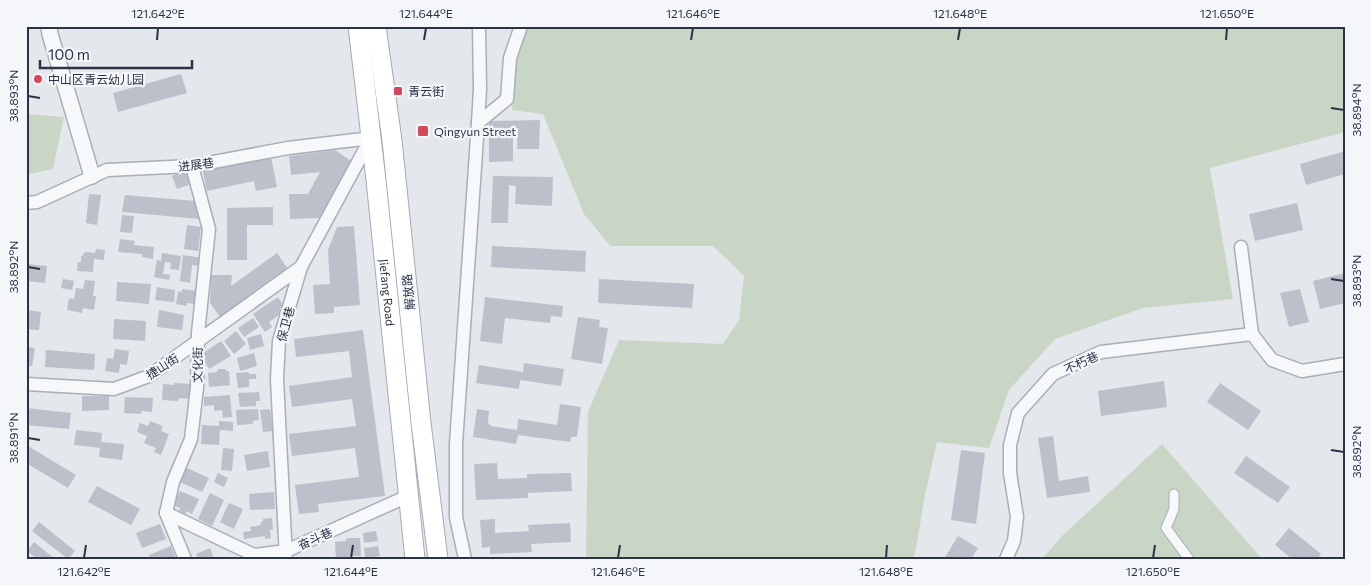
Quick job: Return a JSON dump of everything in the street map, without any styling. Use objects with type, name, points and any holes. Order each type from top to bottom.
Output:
[{"type":"main road","name":"Jiefang Road","points":[[358,26],[415,559]]},
{"type":"main road","name":"解放路","points":[[376,26],[392,140],[420,413],[438,559]]},
{"type":"street","points":[[49,26],[92,176]]},
{"type":"street","points":[[465,559],[456,517],[456,452],[480,89],[479,26]]},
{"type":"street","points":[[478,124],[507,100],[510,58],[522,26]]},
{"type":"street","name":"进展巷","points":[[26,203],[37,202],[107,170],[192,166],[288,148],[371,138]]},
{"type":"street","name":"保卫巷","points":[[286,555],[277,379],[279,341],[301,267],[371,138]]},
{"type":"street","name":"文化街","points":[[166,513],[173,482],[191,439],[198,342],[210,229],[192,166]]},
{"type":"street","points":[[1241,247],[1252,334],[1272,360],[1302,371],[1345,364]]},
{"type":"street","name":"捷山街","points":[[26,384],[114,389],[149,376],[301,267]]},
{"type":"street","name":"不朽巷","points":[[1006,559],[1014,541],[1017,517],[1010,473],[1010,445],[1018,413],[1053,374],[1101,352],[1252,334]]},
{"type":"street","points":[[1174,494],[1174,509],[1166,528],[1189,559]]},
{"type":"street","name":"奋斗巷","points":[[166,513],[254,555],[286,555],[408,496]]},
{"type":"street","points":[[166,513],[185,559]]},
{"type":"green space","points":[[526,26],[1345,26],[1345,132],[1210,168],[1233,299],[1143,308],[1055,339],[1009,390],[989,448],[937,442],[925,495],[915,554],[912,559],[586,559],[588,412],[619,340],[723,344],[739,320],[744,276],[713,246],[610,246],[584,214],[543,114],[512,110],[514,67]]},
{"type":"green space","points":[[26,114],[64,117],[53,169],[26,175]]},
{"type":"green space","points":[[1162,444],[1262,559],[1042,559],[1063,535]]},
{"type":"building","points":[[181,74],[187,93],[118,112],[113,93]]},
{"type":"building","points":[[540,120],[539,149],[517,149],[518,128],[513,128],[513,161],[489,162],[489,121]]},
{"type":"building","points":[[335,150],[351,161],[320,218],[290,219],[289,194],[308,194],[320,172],[291,175],[289,156]]},
{"type":"building","points":[[1345,151],[1345,174],[1306,185],[1300,164]]},
{"type":"building","points":[[271,157],[277,187],[256,191],[254,181],[207,191],[203,171]]},
{"type":"building","points":[[186,170],[191,184],[177,189],[172,176]]},
{"type":"building","points":[[493,176],[553,177],[552,206],[515,204],[516,186],[509,185],[508,223],[491,223]]},
{"type":"building","points":[[89,194],[101,195],[97,225],[86,223]]},
{"type":"building","points":[[125,195],[196,201],[200,219],[122,212]]},
{"type":"building","points":[[1297,203],[1303,230],[1255,241],[1249,214]]},
{"type":"building","points":[[273,207],[273,225],[247,225],[247,260],[227,260],[227,208]]},
{"type":"building","points":[[122,215],[134,216],[132,233],[120,232]]},
{"type":"building","points":[[187,225],[201,227],[198,251],[184,249]]},
{"type":"building","points":[[354,226],[360,305],[334,307],[334,313],[315,314],[313,285],[330,284],[328,250],[337,227]]},
{"type":"building","points":[[120,239],[135,241],[134,245],[154,247],[153,259],[142,257],[142,254],[118,252]]},
{"type":"building","points":[[492,246],[586,251],[585,272],[491,267]]},
{"type":"building","points":[[96,249],[105,250],[104,260],[94,259],[93,272],[77,271],[78,262],[81,262],[81,257],[85,252],[95,253]]},
{"type":"building","points":[[162,253],[181,256],[179,270],[170,269],[171,263],[165,262],[163,274],[170,275],[169,280],[154,277],[157,260],[161,261]]},
{"type":"building","points":[[277,253],[288,269],[221,318],[210,303],[211,275],[232,275],[231,286]]},
{"type":"building","points":[[183,255],[202,258],[201,266],[192,265],[190,283],[180,281]]},
{"type":"building","points":[[26,264],[47,266],[45,283],[26,281]]},
{"type":"building","points":[[1345,273],[1345,303],[1320,309],[1313,281]]},
{"type":"building","points":[[63,279],[74,281],[72,290],[61,288]]},
{"type":"building","points":[[599,279],[694,284],[692,308],[598,303]]},
{"type":"building","points":[[85,280],[95,281],[93,296],[96,296],[94,310],[83,308],[82,313],[67,310],[69,298],[74,299],[76,288],[83,289]]},
{"type":"building","points":[[117,282],[151,284],[149,304],[116,301]]},
{"type":"building","points":[[157,287],[175,290],[174,302],[155,300]]},
{"type":"building","points":[[182,289],[197,291],[195,304],[187,303],[187,306],[176,304],[178,291],[182,292]]},
{"type":"building","points":[[1300,289],[1309,322],[1289,327],[1280,293]]},
{"type":"building","points":[[278,297],[284,306],[279,309],[282,313],[269,322],[272,327],[265,332],[253,314]]},
{"type":"building","points":[[485,297],[563,306],[562,317],[551,316],[550,323],[505,318],[502,344],[480,341]]},
{"type":"building","points":[[26,310],[41,312],[39,330],[26,329]]},
{"type":"building","points":[[159,310],[184,315],[182,330],[157,327]]},
{"type":"building","points":[[578,317],[600,320],[599,327],[608,328],[602,364],[571,359]]},
{"type":"building","points":[[253,318],[259,327],[244,337],[238,328]]},
{"type":"building","points":[[114,319],[146,321],[145,341],[113,339]]},
{"type":"building","points":[[363,330],[385,496],[318,504],[319,512],[299,514],[295,485],[359,477],[355,448],[292,456],[289,434],[356,426],[352,399],[292,407],[289,386],[352,377],[349,351],[296,357],[294,339]]},
{"type":"building","points":[[236,331],[246,344],[234,354],[224,341]]},
{"type":"building","points":[[261,334],[264,346],[250,350],[247,338]]},
{"type":"building","points":[[221,341],[231,356],[209,369],[200,355]]},
{"type":"building","points":[[26,347],[35,348],[32,366],[26,365]]},
{"type":"building","points":[[115,349],[129,351],[127,365],[120,364],[119,373],[105,371],[107,358],[113,359]]},
{"type":"building","points":[[46,350],[95,354],[94,370],[45,367]]},
{"type":"building","points":[[254,353],[257,366],[240,371],[237,358]]},
{"type":"building","points":[[524,363],[564,369],[561,386],[520,380],[519,389],[476,383],[479,365],[523,372]]},
{"type":"building","points":[[218,369],[229,371],[230,385],[209,387],[208,373],[217,372]]},
{"type":"building","points":[[249,372],[249,374],[256,374],[256,379],[249,379],[249,387],[238,388],[236,373]]},
{"type":"building","points":[[1164,381],[1167,407],[1101,416],[1098,391]]},
{"type":"building","points":[[174,383],[191,384],[190,399],[179,398],[178,401],[162,400],[163,384],[174,385]]},
{"type":"building","points":[[1220,383],[1261,411],[1248,430],[1207,402]]},
{"type":"building","points":[[259,392],[260,401],[256,401],[256,406],[240,407],[238,393]]},
{"type":"building","points":[[230,395],[232,417],[223,418],[222,410],[214,411],[214,405],[204,406],[204,397]]},
{"type":"building","points":[[82,396],[109,396],[109,410],[82,411]]},
{"type":"building","points":[[125,397],[153,398],[152,412],[141,411],[141,414],[124,413]]},
{"type":"building","points":[[560,404],[581,407],[577,437],[571,437],[570,442],[518,435],[516,444],[473,437],[477,409],[489,411],[488,423],[491,426],[517,430],[518,419],[557,425]]},
{"type":"building","points":[[26,408],[71,413],[69,429],[26,425]]},
{"type":"building","points":[[258,409],[259,420],[253,421],[253,424],[237,425],[236,410]]},
{"type":"building","points":[[270,409],[273,431],[263,432],[260,410]]},
{"type":"building","points":[[150,421],[163,426],[161,431],[169,434],[161,455],[154,452],[156,448],[144,443],[147,436],[137,432],[140,423],[148,426]]},
{"type":"building","points":[[219,421],[233,422],[233,431],[220,430],[219,445],[201,444],[202,425],[219,426]]},
{"type":"building","points":[[76,430],[102,433],[101,442],[124,444],[122,460],[99,457],[100,448],[74,445]]},
{"type":"building","points":[[1053,436],[1059,481],[1088,476],[1090,492],[1047,498],[1038,438]]},
{"type":"building","points":[[28,446],[76,475],[68,488],[26,463]]},
{"type":"building","points":[[223,448],[234,449],[232,471],[221,470]]},
{"type":"building","points":[[961,450],[985,453],[976,524],[951,520]]},
{"type":"building","points":[[268,451],[270,467],[247,471],[244,455]]},
{"type":"building","points":[[1246,456],[1290,487],[1278,503],[1234,473]]},
{"type":"building","points":[[497,463],[498,479],[527,478],[527,474],[571,473],[572,491],[528,493],[528,498],[476,500],[474,464]]},
{"type":"building","points":[[187,468],[209,478],[202,492],[180,482]]},
{"type":"building","points":[[218,473],[228,478],[224,487],[214,482]]},
{"type":"building","points":[[97,486],[140,509],[131,525],[88,502]]},
{"type":"building","points":[[180,491],[199,499],[192,514],[187,511],[185,514],[179,511],[180,508],[173,505]]},
{"type":"building","points":[[274,492],[275,509],[250,510],[249,494]]},
{"type":"building","points":[[210,493],[224,500],[212,526],[198,519]]},
{"type":"building","points":[[229,503],[243,509],[234,529],[220,522]]},
{"type":"building","points":[[272,518],[273,530],[270,530],[271,538],[265,539],[265,536],[244,539],[243,532],[251,531],[250,527],[261,525],[263,519]]},
{"type":"building","points":[[495,519],[495,533],[529,531],[528,525],[570,523],[571,542],[531,544],[532,552],[490,554],[490,547],[482,548],[480,520]]},
{"type":"building","points":[[39,522],[75,551],[68,559],[32,531]]},
{"type":"building","points":[[160,524],[166,539],[142,548],[136,533]]},
{"type":"building","points":[[1289,528],[1321,554],[1317,559],[1292,559],[1275,545]]},
{"type":"building","points":[[376,531],[378,541],[364,543],[363,533]]},
{"type":"building","points":[[958,536],[978,548],[971,559],[944,559]]},
{"type":"building","points":[[346,538],[360,538],[361,556],[349,556],[349,559],[336,559],[335,542],[346,541]]},
{"type":"building","points":[[34,542],[55,559],[37,559],[27,551]]},
{"type":"building","points":[[171,546],[176,559],[150,559],[149,555]]},
{"type":"building","points":[[378,546],[380,556],[365,558],[364,548]]},
{"type":"building","points":[[210,548],[214,559],[198,559],[196,554]]},
{"type":"place","name":"中山区青云幼儿园","points":[[38,79]]},
{"type":"place","name":"青云街","points":[[398,91]]},
{"type":"place","name":"Qingyun Street","points":[[423,131]]}]
